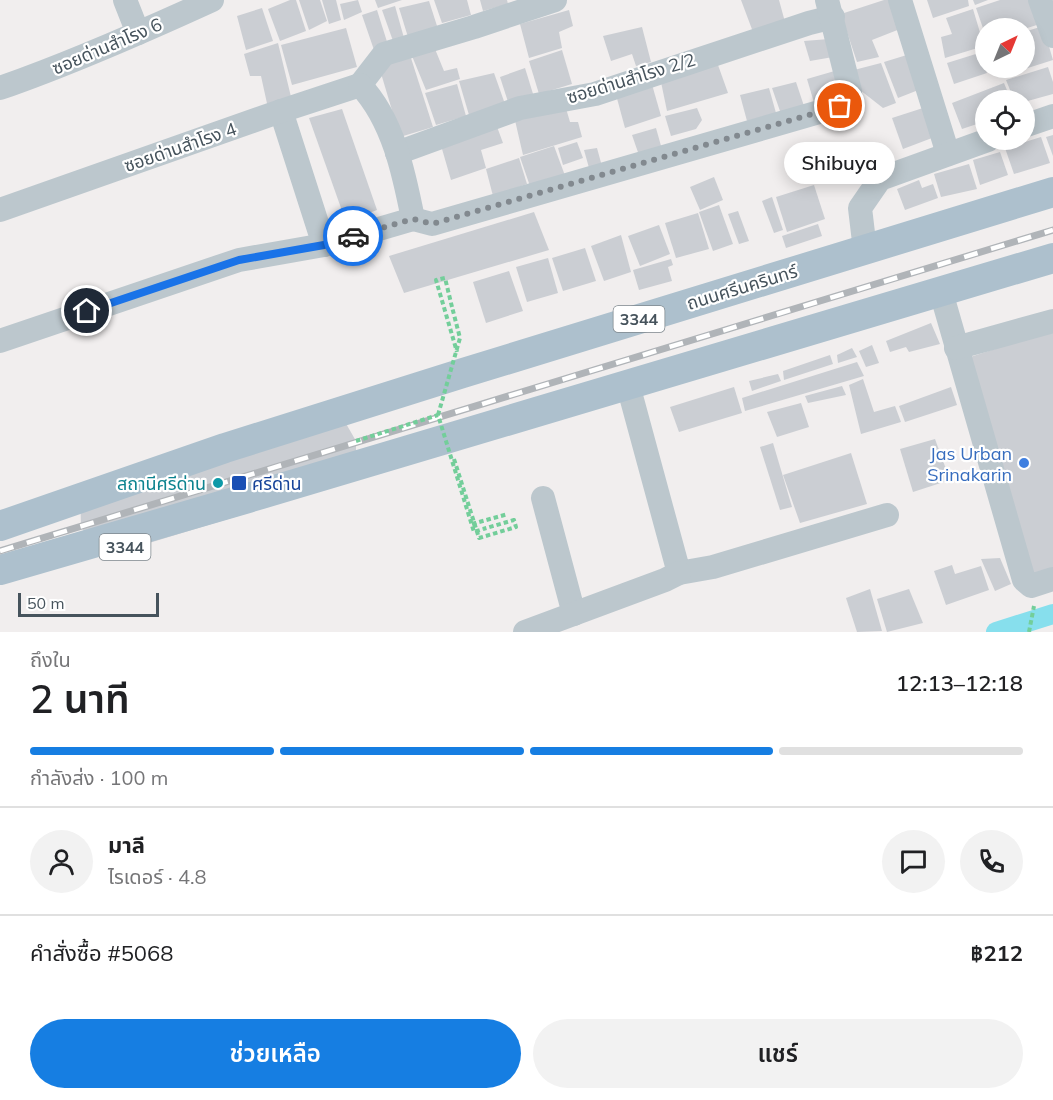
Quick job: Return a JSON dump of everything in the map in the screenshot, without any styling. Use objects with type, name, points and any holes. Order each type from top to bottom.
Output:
[{"type":"main road","name":"ถนนศรีนครินทร์","points":[[0,526],[225,448],[1053,192]]},
{"type":"main road","name":"3344","points":[[0,588],[119,549],[248,498],[443,427],[628,385],[1053,258]]},
{"type":"main road","name":"ถนนศรีนครินทร์","points":[[0,510],[225,448]]},
{"type":"main road","name":"3344","points":[[0,570],[248,498]]},
{"type":"street","points":[[125,0],[138,33]]},
{"type":"street","name":"ซอยด่านสำโรง 6","points":[[0,88],[37,75],[212,0]]},
{"type":"street","points":[[413,219],[397,153],[375,101],[360,85],[384,54],[555,0]]},
{"type":"street","points":[[900,0],[948,154]]},
{"type":"street","points":[[1040,0],[1053,36]]},
{"type":"street","points":[[0,341],[239,260],[324,245],[413,219],[432,224],[840,106],[850,100],[830,9]]},
{"type":"street","name":"ซอยด่านสำโรง 2/2","points":[[397,153],[520,108],[595,94],[808,23],[830,9]]},
{"type":"street","name":"ซอยด่านสำโรง 4","points":[[0,210],[360,85]]},
{"type":"street","points":[[281,111],[324,245]]},
{"type":"street","points":[[1035,122],[1053,116]]},
{"type":"street","points":[[865,250],[860,208],[880,179],[975,145]]},
{"type":"street","points":[[941,292],[967,349],[1024,580],[1031,586],[1053,579]]},
{"type":"street","points":[[967,349],[1053,321]]},
{"type":"street","points":[[628,385],[679,573]]},
{"type":"street","points":[[543,498],[574,614]]},
{"type":"street","points":[[525,632],[679,573],[713,567],[886,515]]},
{"type":"path","points":[[443,427],[479,538],[516,527],[514,520],[483,529],[474,532],[443,427],[460,338],[445,278],[436,280],[438,285],[463,373]]},
{"type":"path","points":[[356,441],[443,427]]},
{"type":"path","points":[[472,524],[507,514]]},
{"type":"path","points":[[1029,632],[1034,603]]},
{"type":"building","points":[[290,0],[296,0],[306,31],[280,41],[268,9]]},
{"type":"building","points":[[299,0],[320,0],[327,21],[309,30]]},
{"type":"building","points":[[322,0],[336,0],[341,20],[329,24]]},
{"type":"building","points":[[358,0],[362,12],[344,20],[340,4]]},
{"type":"building","points":[[375,0],[402,0],[378,8]]},
{"type":"building","points":[[434,0],[467,0],[471,15],[442,23]]},
{"type":"building","points":[[480,0],[507,0],[508,4],[483,11]]},
{"type":"building","points":[[741,0],[779,0],[785,22],[753,32]]},
{"type":"building","points":[[889,0],[900,29],[872,40],[879,57],[857,62],[841,14]]},
{"type":"building","points":[[927,0],[968,0],[969,6],[933,18]]},
{"type":"building","points":[[973,0],[988,0],[975,5]]},
{"type":"building","points":[[1000,0],[1031,0],[1040,24],[1035,26],[1035,18],[979,18],[976,8]]},
{"type":"building","points":[[429,1],[438,29],[408,37],[399,8]]},
{"type":"building","points":[[395,6],[404,38],[393,41],[382,10]]},
{"type":"building","points":[[262,8],[273,41],[246,50],[237,16]]},
{"type":"building","points":[[973,9],[976,18],[975,49],[945,58],[941,37],[952,34],[946,18]]},
{"type":"building","points":[[377,10],[388,45],[374,50],[362,15]]},
{"type":"building","points":[[569,10],[573,26],[559,32],[562,48],[529,58],[520,24]]},
{"type":"building","points":[[1043,26],[1053,60],[1035,66],[1035,29]]},
{"type":"building","points":[[642,27],[651,62],[636,66],[632,54],[611,61],[603,36]]},
{"type":"building","points":[[346,28],[357,67],[292,85],[281,45]]},
{"type":"building","points":[[829,39],[833,57],[810,61],[804,41]]},
{"type":"building","points":[[278,43],[292,101],[268,108],[261,76],[250,76],[244,54]]},
{"type":"building","points":[[435,49],[444,71],[457,68],[460,79],[426,90],[412,56]]},
{"type":"building","points":[[562,50],[572,84],[539,94],[529,61]]},
{"type":"building","points":[[910,54],[921,89],[898,98],[884,62]]},
{"type":"building","points":[[975,54],[975,77],[954,84],[947,63]]},
{"type":"building","points":[[411,58],[433,127],[400,137],[380,70],[383,65]]},
{"type":"building","points":[[881,63],[896,103],[883,108],[860,90],[854,70]]},
{"type":"building","points":[[718,65],[728,93],[667,111],[661,82]]},
{"type":"building","points":[[1048,67],[1053,82],[1053,94],[1035,99],[1035,90],[1010,90],[1006,80],[1035,78],[1035,71]]},
{"type":"building","points":[[525,68],[534,97],[509,105],[500,77]]},
{"type":"building","points":[[838,70],[844,95],[815,106],[807,79]]},
{"type":"building","points":[[494,73],[505,104],[469,115],[459,81]]},
{"type":"building","points":[[651,81],[661,116],[625,128],[615,91]]},
{"type":"building","points":[[796,82],[804,106],[781,114],[772,88]]},
{"type":"building","points":[[1004,83],[1007,90],[986,90]]},
{"type":"building","points":[[457,84],[466,116],[436,125],[425,93]]},
{"type":"building","points":[[769,88],[776,113],[747,121],[740,95]]},
{"type":"building","points":[[975,94],[975,125],[962,129],[952,103]]},
{"type":"building","points":[[565,105],[570,122],[578,122],[582,137],[523,155],[514,116]]},
{"type":"building","points":[[697,108],[702,120],[696,129],[671,136],[665,116]]},
{"type":"building","points":[[923,108],[932,138],[903,149],[892,118]]},
{"type":"building","points":[[342,109],[377,210],[346,222],[309,118]]},
{"type":"building","points":[[496,124],[503,143],[481,150],[486,168],[451,180],[440,142]]},
{"type":"building","points":[[656,128],[663,153],[641,161],[632,135]]},
{"type":"building","points":[[1053,135],[1053,156],[1046,137]]},
{"type":"building","points":[[1041,137],[1050,163],[1014,174],[1006,150],[1035,150],[1035,139]]},
{"type":"building","points":[[577,142],[583,158],[563,165],[558,148]]},
{"type":"building","points":[[554,146],[567,181],[532,192],[520,157]]},
{"type":"building","points":[[597,148],[603,170],[591,175],[584,150]]},
{"type":"building","points":[[1000,152],[1008,175],[980,185],[973,160]]},
{"type":"building","points":[[519,158],[527,184],[493,196],[486,169]]},
{"type":"building","points":[[969,164],[977,189],[941,197],[934,174]]},
{"type":"building","points":[[714,177],[723,200],[700,210],[690,187]]},
{"type":"building","points":[[919,180],[922,188],[933,184],[938,198],[905,210],[897,189]]},
{"type":"building","points":[[814,185],[825,219],[787,232],[776,197]]},
{"type":"building","points":[[772,197],[783,230],[774,233],[762,201]]},
{"type":"building","points":[[719,205],[733,244],[713,251],[699,212]]},
{"type":"building","points":[[738,211],[749,241],[739,244],[728,214]]},
{"type":"building","points":[[534,212],[549,250],[404,293],[389,256]]},
{"type":"building","points":[[698,213],[709,249],[676,258],[665,223]]},
{"type":"building","points":[[818,224],[822,236],[786,248],[782,236]]},
{"type":"building","points":[[659,225],[670,254],[640,266],[628,236]]},
{"type":"building","points":[[621,235],[631,272],[604,281],[591,246]]},
{"type":"building","points":[[585,248],[596,281],[563,291],[552,258]]},
{"type":"building","points":[[548,258],[558,293],[527,302],[516,267]]},
{"type":"building","points":[[671,259],[673,265],[668,267],[672,281],[639,290],[633,270]]},
{"type":"building","points":[[509,271],[523,311],[486,323],[473,282]]},
{"type":"building","points":[[931,323],[940,344],[909,352],[906,347],[890,352],[886,341]]},
{"type":"building","name":"Jas Urban Srinakarin","points":[[1053,330],[1053,568],[1027,577],[964,359]]},
{"type":"building","points":[[872,345],[879,363],[866,367],[859,351]]},
{"type":"building","points":[[852,348],[857,357],[838,363],[837,355]]},
{"type":"building","points":[[830,355],[833,364],[784,380],[783,371]]},
{"type":"building","points":[[857,362],[864,376],[745,411],[742,398]]},
{"type":"building","points":[[778,374],[781,381],[752,391],[749,381]]},
{"type":"building","points":[[863,379],[874,412],[895,406],[901,422],[861,434],[849,385]]},
{"type":"building","points":[[842,386],[846,395],[808,403],[805,396]]},
{"type":"building","points":[[734,387],[742,413],[679,432],[670,407]]},
{"type":"building","points":[[951,387],[957,405],[905,422],[899,406]]},
{"type":"building","points":[[801,403],[809,427],[777,437],[767,412]]},
{"type":"building","name":"สถานีศรีด่าน","points":[[337,408],[356,441],[356,480],[103,557],[81,527],[80,486]]},
{"type":"building","points":[[935,439],[950,480],[913,492],[900,449]]},
{"type":"building","points":[[773,443],[792,507],[780,510],[760,447]]},
{"type":"building","points":[[851,453],[867,504],[800,523],[783,475]]},
{"type":"building","points":[[1000,558],[1011,584],[995,591],[981,559]]},
{"type":"building","points":[[952,565],[955,574],[981,566],[989,590],[946,605],[934,571]]},
{"type":"building","points":[[870,589],[882,631],[857,632],[846,598]]},
{"type":"building","points":[[909,589],[923,623],[887,632],[877,599]]},
{"type":"waterway","points":[[996,632],[1053,614]]},
{"type":"railway","points":[[0,551],[1053,230]]},
{"type":"way so far","points":[[353,236],[413,219],[432,224],[840,106]]},
{"type":"place","name":"Shibuya","points":[[840,106]]},
{"type":"place","name":"Jas Urban Srinakarin","points":[[1024,463]]},
{"type":"place","name":"สถานีศรีด่าน","points":[[218,483]]},
{"type":"place","name":"ศรีด่าน","points":[[239,483]]},
{"type":"route","points":[[87,311],[239,260],[324,245],[353,236]]}]
